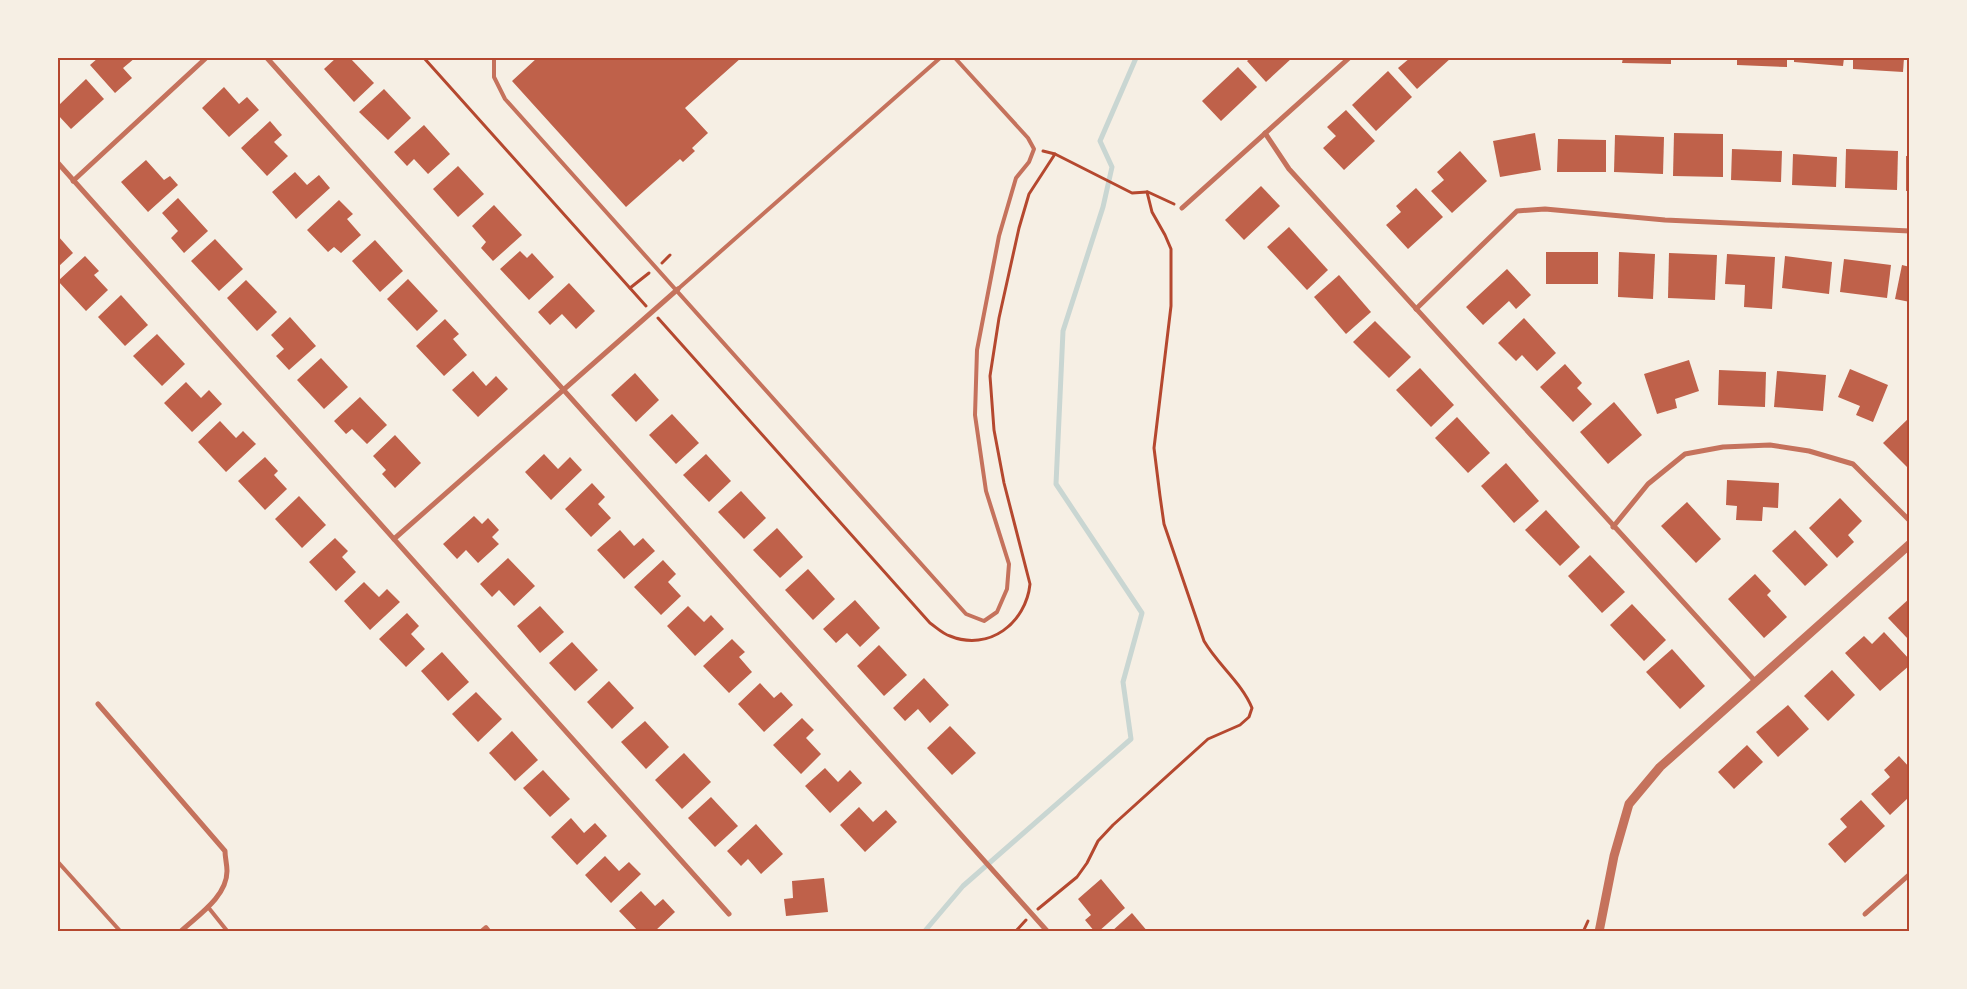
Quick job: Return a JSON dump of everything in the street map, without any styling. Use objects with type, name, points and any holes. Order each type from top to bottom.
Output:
[{"type":"street","points":[[73,181],[206,58]]},
{"type":"street","points":[[267,58],[975,848],[1048,932]]},
{"type":"street","points":[[1182,208],[1349,58]]},
{"type":"street","points":[[1265,133],[1289,169],[1755,681]]},
{"type":"street","points":[[58,164],[729,914]]},
{"type":"street","points":[[1416,309],[1517,211],[1545,209],[1665,220],[1910,231]]},
{"type":"street","points":[[394,539],[678,289]]},
{"type":"street","points":[[1613,527],[1648,484],[1685,454],[1723,447],[1770,445],[1809,451],[1853,464],[1910,522]]},
{"type":"street","points":[[1599,932],[1614,856],[1629,804],[1660,767],[1910,544]]},
{"type":"street","points":[[98,704],[225,851],[227,873],[220,892],[208,907],[180,932]]},
{"type":"street","points":[[1865,914],[1910,874]]},
{"type":"lane","points":[[494,58],[494,77],[505,98],[678,289],[966,614],[984,621],[997,612],[1007,589],[1009,564],[986,490],[976,424],[977,350],[999,236],[1016,178],[1029,162],[1034,149],[1028,138],[955,58]]},
{"type":"lane","points":[[678,289],[940,58]]},
{"type":"lane","points":[[58,862],[121,932]]},
{"type":"lane","points":[[208,907],[228,932]]},
{"type":"lane","points":[[480,932],[486,927],[490,932]]},
{"type":"path","points":[[424,58],[644,303]]},
{"type":"path","points":[[661,321],[930,623],[949,636],[972,642],[994,636],[1005,629],[1019,616],[1029,598],[1030,584],[1004,483],[994,430],[990,376],[999,318],[1019,228],[1029,194],[1055,154],[1132,193],[1147,192],[1182,208]]},
{"type":"path","points":[[1042,906],[1077,878],[1098,841],[1113,825],[1208,739],[1240,725],[1249,717],[1252,708],[1248,698],[1212,654],[1204,641],[1164,524],[1154,448],[1171,306],[1171,249],[1152,212],[1147,192]]},
{"type":"path","points":[[665,261],[670,255]]},
{"type":"path","points":[[630,288],[648,274]]},
{"type":"path","points":[[1015,932],[1019,926]]},
{"type":"building","points":[[98,58],[135,58],[123,68],[132,78],[115,93],[90,65]]},
{"type":"building","points":[[336,58],[350,58],[374,83],[354,102],[324,69]]},
{"type":"building","points":[[537,58],[741,58],[685,108],[708,133],[692,148],[695,151],[683,162],[680,159],[626,207],[512,81]]},
{"type":"building","points":[[1251,58],[1292,58],[1266,82],[1247,61]]},
{"type":"building","points":[[1410,58],[1451,58],[1417,89],[1398,68]]},
{"type":"building","points":[[1623,58],[1671,58],[1671,64],[1622,63]]},
{"type":"building","points":[[1728,58],[1728,60],[1692,59]]},
{"type":"building","points":[[1737,58],[1787,58],[1787,67],[1737,65]]},
{"type":"building","points":[[1794,58],[1844,58],[1843,66],[1794,62]]},
{"type":"building","points":[[1853,58],[1904,58],[1903,72],[1853,69]]},
{"type":"building","points":[[1238,67],[1257,87],[1221,121],[1202,101]]},
{"type":"building","points":[[1388,71],[1412,97],[1376,131],[1352,105]]},
{"type":"building","points":[[86,79],[104,99],[71,129],[58,115],[58,106]]},
{"type":"building","points":[[224,87],[239,104],[247,97],[259,110],[229,137],[202,108]]},
{"type":"building","points":[[384,89],[411,118],[388,140],[359,112]]},
{"type":"building","points":[[1346,110],[1375,141],[1344,170],[1323,148],[1336,136],[1327,127]]},
{"type":"building","points":[[270,121],[282,135],[274,142],[288,156],[267,176],[241,148]]},
{"type":"building","points":[[424,125],[450,154],[428,174],[414,159],[407,166],[394,152]]},
{"type":"building","points":[[1535,133],[1541,170],[1500,177],[1493,141]]},
{"type":"building","points":[[1674,133],[1723,134],[1723,177],[1673,176]]},
{"type":"building","points":[[1615,135],[1664,137],[1663,174],[1614,172]]},
{"type":"building","points":[[1558,139],[1606,140],[1606,172],[1557,172]]},
{"type":"building","points":[[1732,149],[1782,151],[1781,182],[1731,180]]},
{"type":"building","points":[[1846,149],[1898,151],[1897,190],[1845,188]]},
{"type":"building","points":[[1460,151],[1487,181],[1452,213],[1431,191],[1444,180],[1437,172]]},
{"type":"building","points":[[1793,154],[1837,157],[1836,187],[1792,185]]},
{"type":"building","points":[[1906,156],[1910,156],[1910,191],[1906,191]]},
{"type":"building","points":[[146,160],[164,180],[170,176],[178,185],[148,212],[121,182]]},
{"type":"building","points":[[458,166],[484,194],[458,217],[433,189]]},
{"type":"building","points":[[295,172],[307,185],[319,175],[330,188],[296,219],[272,192]]},
{"type":"building","points":[[1261,186],[1280,206],[1244,240],[1225,220]]},
{"type":"building","points":[[1416,188],[1443,217],[1408,249],[1386,225],[1401,212],[1396,206]]},
{"type":"building","points":[[178,198],[208,231],[184,253],[171,238],[178,231],[162,213]]},
{"type":"building","points":[[339,200],[353,214],[347,219],[361,235],[341,253],[334,247],[328,252],[307,230]]},
{"type":"building","points":[[494,205],[522,235],[493,261],[481,248],[486,242],[472,226]]},
{"type":"building","points":[[1289,227],[1328,270],[1307,290],[1267,247]]},
{"type":"building","points":[[58,236],[73,253],[58,267]]},
{"type":"building","points":[[215,239],[243,269],[219,291],[191,261]]},
{"type":"building","points":[[375,240],[403,271],[380,292],[352,261]]},
{"type":"building","points":[[520,251],[527,258],[532,253],[554,277],[529,300],[500,269]]},
{"type":"building","points":[[1546,252],[1598,252],[1598,284],[1546,284]]},
{"type":"building","points":[[1619,252],[1655,254],[1653,299],[1618,297]]},
{"type":"building","points":[[1669,253],[1717,255],[1715,300],[1668,298]]},
{"type":"building","points":[[1727,254],[1775,257],[1772,309],[1744,307],[1745,285],[1725,284]]},
{"type":"building","points":[[85,256],[99,271],[94,275],[108,290],[86,311],[58,281]]},
{"type":"building","points":[[1785,256],[1832,262],[1829,294],[1782,288]]},
{"type":"building","points":[[1844,259],[1891,265],[1887,298],[1840,292]]},
{"type":"building","points":[[1902,265],[1910,267],[1910,302],[1895,299]]},
{"type":"building","points":[[1507,269],[1531,295],[1516,309],[1509,301],[1483,325],[1466,307]]},
{"type":"building","points":[[1339,275],[1371,312],[1346,334],[1314,297]]},
{"type":"building","points":[[408,279],[438,311],[417,331],[387,299]]},
{"type":"building","points":[[246,280],[277,312],[257,331],[227,298]]},
{"type":"building","points":[[569,283],[595,311],[576,329],[562,314],[550,325],[538,312]]},
{"type":"building","points":[[121,295],[148,325],[125,346],[98,317]]},
{"type":"building","points":[[290,317],[316,346],[289,370],[276,356],[284,349],[271,335]]},
{"type":"building","points":[[1524,318],[1556,353],[1537,371],[1522,355],[1516,361],[1498,343]]},
{"type":"building","points":[[445,319],[459,334],[453,339],[467,355],[444,376],[416,346]]},
{"type":"building","points":[[1375,321],[1411,357],[1389,378],[1353,342]]},
{"type":"building","points":[[157,334],[185,364],[162,386],[133,356]]},
{"type":"building","points":[[321,358],[348,387],[324,409],[297,380]]},
{"type":"building","points":[[1689,360],[1699,391],[1675,399],[1677,408],[1657,414],[1644,374]]},
{"type":"building","points":[[1565,364],[1582,383],[1577,388],[1592,404],[1573,422],[1540,387]]},
{"type":"building","points":[[1420,368],[1454,405],[1431,427],[1396,390]]},
{"type":"building","points":[[1850,369],[1888,385],[1873,422],[1856,415],[1860,406],[1838,397]]},
{"type":"building","points":[[1719,370],[1766,372],[1765,407],[1718,405]]},
{"type":"building","points":[[473,371],[486,386],[496,376],[508,389],[478,417],[452,390]]},
{"type":"building","points":[[1777,371],[1826,375],[1823,411],[1774,407]]},
{"type":"building","points":[[635,373],[659,400],[636,422],[611,395]]},
{"type":"building","points":[[186,382],[201,398],[209,390],[222,404],[192,432],[164,403]]},
{"type":"building","points":[[360,397],[387,425],[367,444],[352,429],[346,434],[334,421]]},
{"type":"building","points":[[1614,402],[1642,435],[1608,464],[1580,432]]},
{"type":"building","points":[[672,414],[699,443],[676,464],[649,435]]},
{"type":"building","points":[[1457,417],[1490,453],[1468,473],[1435,438]]},
{"type":"building","points":[[1910,417],[1910,470],[1883,443]]},
{"type":"building","points":[[220,421],[236,438],[243,431],[256,444],[226,472],[198,442]]},
{"type":"building","points":[[395,435],[421,463],[395,488],[382,474],[386,470],[373,456]]},
{"type":"building","points":[[544,454],[558,469],[570,457],[582,470],[551,500],[525,472]]},
{"type":"building","points":[[706,454],[731,481],[709,502],[683,475]]},
{"type":"building","points":[[265,457],[278,471],[274,475],[287,489],[265,510],[238,481]]},
{"type":"building","points":[[1506,463],[1539,501],[1514,523],[1481,486]]},
{"type":"building","points":[[1727,480],[1779,483],[1778,508],[1763,507],[1762,521],[1736,520],[1737,506],[1726,505]]},
{"type":"building","points":[[592,483],[605,497],[598,504],[611,518],[591,537],[565,509]]},
{"type":"building","points":[[741,491],[766,518],[744,539],[718,512]]},
{"type":"building","points":[[299,496],[326,525],[302,548],[275,519]]},
{"type":"building","points":[[1840,498],[1862,521],[1848,535],[1854,542],[1837,558],[1809,528]]},
{"type":"building","points":[[1687,502],[1721,539],[1696,563],[1661,526]]},
{"type":"building","points":[[1546,510],[1580,547],[1560,566],[1525,530]]},
{"type":"building","points":[[474,516],[482,524],[488,518],[499,530],[492,537],[499,544],[478,563],[466,550],[457,559],[443,544]]},
{"type":"building","points":[[777,528],[803,557],[780,578],[753,550]]},
{"type":"building","points":[[620,530],[634,546],[643,538],[655,551],[624,579],[597,550]]},
{"type":"building","points":[[1795,530],[1828,565],[1805,586],[1772,551]]},
{"type":"building","points":[[335,538],[348,551],[342,557],[356,572],[336,591],[309,562]]},
{"type":"building","points":[[1590,555],[1625,592],[1602,613],[1568,576]]},
{"type":"building","points":[[508,558],[535,586],[514,606],[499,590],[492,597],[480,584]]},
{"type":"building","points":[[663,560],[676,574],[668,582],[681,596],[661,615],[634,587]]},
{"type":"building","points":[[808,569],[835,599],[813,620],[785,590]]},
{"type":"building","points":[[1755,574],[1771,591],[1767,595],[1787,617],[1764,638],[1728,599]]},
{"type":"building","points":[[364,582],[379,597],[387,589],[400,602],[370,630],[344,601]]},
{"type":"building","points":[[1910,598],[1910,638],[1908,639],[1888,618]]},
{"type":"building","points":[[855,600],[880,628],[860,647],[847,633],[836,643],[823,629]]},
{"type":"building","points":[[1632,604],[1666,640],[1644,661],[1610,625]]},
{"type":"building","points":[[540,606],[564,632],[540,653],[517,626]]},
{"type":"building","points":[[688,606],[704,622],[711,615],[724,629],[695,656],[667,626]]},
{"type":"building","points":[[407,613],[419,626],[411,634],[425,649],[406,667],[379,639]]},
{"type":"building","points":[[1884,632],[1910,660],[1910,665],[1880,691],[1845,653],[1864,636],[1872,644]]},
{"type":"building","points":[[732,639],[745,652],[739,657],[752,672],[729,693],[703,666]]},
{"type":"building","points":[[572,642],[598,670],[575,691],[549,663]]},
{"type":"building","points":[[879,645],[907,675],[884,696],[857,666]]},
{"type":"building","points":[[1672,649],[1705,686],[1680,709],[1646,672]]},
{"type":"building","points":[[442,652],[469,682],[448,701],[421,671]]},
{"type":"building","points":[[1832,670],[1855,695],[1828,721],[1804,696]]},
{"type":"building","points":[[924,678],[949,705],[930,723],[918,709],[905,721],[893,708]]},
{"type":"building","points":[[609,681],[634,708],[612,729],[587,702]]},
{"type":"building","points":[[760,683],[774,698],[781,692],[793,705],[764,732],[738,704]]},
{"type":"building","points":[[476,692],[502,719],[478,742],[452,714]]},
{"type":"building","points":[[1788,705],[1809,729],[1778,757],[1756,732]]},
{"type":"building","points":[[802,718],[814,730],[806,738],[821,754],[801,774],[773,745]]},
{"type":"building","points":[[645,721],[669,747],[646,769],[621,742]]},
{"type":"building","points":[[950,726],[976,753],[952,775],[927,748]]},
{"type":"building","points":[[512,731],[538,760],[515,781],[489,753]]},
{"type":"building","points":[[1747,745],[1763,762],[1734,789],[1718,772]]},
{"type":"building","points":[[684,753],[711,782],[682,809],[655,780]]},
{"type":"building","points":[[1899,756],[1910,768],[1910,799],[1908,798],[1890,815],[1871,794],[1890,777],[1884,770]]},
{"type":"building","points":[[825,768],[838,782],[850,770],[862,783],[830,813],[805,786]]},
{"type":"building","points":[[543,770],[570,799],[550,817],[523,788]]},
{"type":"building","points":[[711,797],[738,826],[715,847],[688,818]]},
{"type":"building","points":[[1861,800],[1885,826],[1845,863],[1828,844],[1847,827],[1840,819]]},
{"type":"building","points":[[859,807],[873,822],[886,810],[897,822],[865,852],[840,825]]},
{"type":"building","points":[[571,818],[584,833],[595,823],[607,836],[577,865],[551,837]]},
{"type":"building","points":[[756,824],[783,854],[761,874],[748,859],[741,866],[727,851]]},
{"type":"building","points":[[605,856],[619,871],[629,862],[641,874],[611,903],[585,875]]},
{"type":"building","points":[[824,878],[828,912],[786,916],[784,899],[793,898],[792,881]]},
{"type":"building","points":[[1101,879],[1125,908],[1098,932],[1095,932],[1085,920],[1091,915],[1078,899]]},
{"type":"building","points":[[641,891],[655,906],[663,899],[675,912],[654,932],[639,932],[619,911]]},
{"type":"building","points":[[1132,913],[1148,932],[1111,932]]},
{"type":"waterway","points":[[924,932],[963,886],[1131,739],[1123,682],[1142,613],[1056,484],[1063,331],[1103,207],[1112,167],[1100,141],[1136,58]]}]
